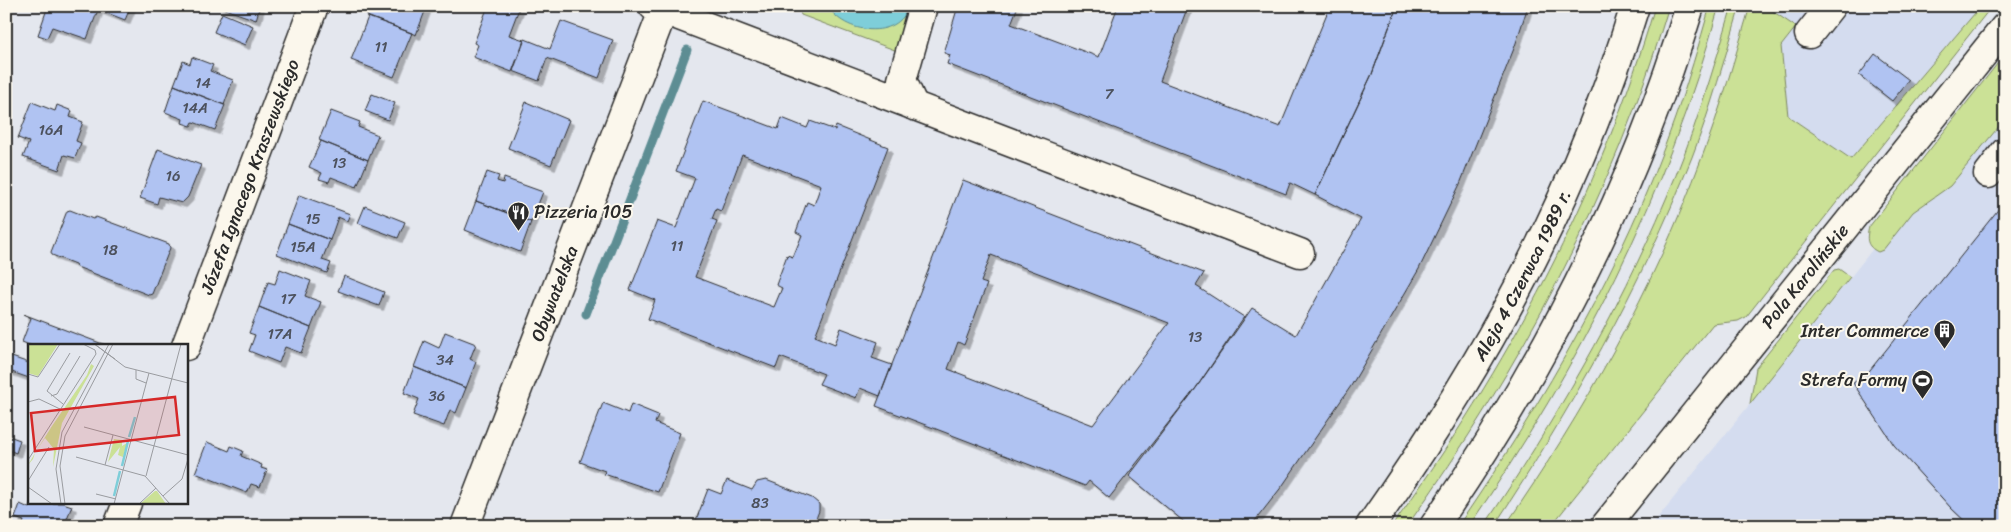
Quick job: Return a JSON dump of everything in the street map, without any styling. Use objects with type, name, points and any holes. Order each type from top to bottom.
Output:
[{"type":"street","name":"Józefa Ignacego Kraszewskiego","points":[[187,344],[314,6]]},
{"type":"street","points":[[914,106],[902,80],[923,6]]},
{"type":"street","name":"Aleja 4 Czerwca 1989 r.","points":[[1370,526],[1418,458],[1454,402],[1530,268],[1581,159],[1603,103],[1635,6]]},
{"type":"street","points":[[1434,526],[1466,479],[1538,360],[1612,216],[1647,133],[1690,6]]},
{"type":"street","points":[[1809,34],[1831,6]]},
{"type":"street","points":[[660,8],[1300,253]]},
{"type":"street","name":"Obywatelska","points":[[465,526],[660,8]]},
{"type":"street","name":"Pola Karolińskie","points":[[1605,526],[2005,27]]},
{"type":"street","points":[[1988,174],[2005,152]]},
{"type":"street","points":[[118,526],[127,504]]},
{"type":"shaded area","points":[[1765,6],[1981,6],[1851,159],[1788,116],[1781,45],[1796,27]]},
{"type":"shaded area","points":[[2005,82],[2005,526],[1651,526],[1750,404]]},
{"type":"green space","points":[[798,6],[913,6],[900,52],[801,15]]},
{"type":"green space","points":[[1655,6],[1669,6],[1646,76],[1592,211],[1560,277],[1488,404],[1449,466],[1407,526],[1392,526],[1474,405],[1546,277],[1578,211],[1607,144],[1633,76]]},
{"type":"green space","points":[[1710,6],[1719,6],[1698,76],[1646,211],[1616,276],[1548,403],[1510,465],[1469,526],[1458,526],[1551,380],[1607,278],[1655,172],[1698,49]]},
{"type":"green space","points":[[1732,6],[1740,6],[1718,82],[1692,157],[1650,253],[1602,347],[1550,437],[1494,526],[1484,526],[1535,447],[1583,367],[1627,284],[1676,176],[1694,128]]},
{"type":"green space","points":[[1750,6],[1765,6],[1796,27],[1781,46],[1788,116],[1851,159],[1981,6],[1992,6],[1746,317],[1738,321],[1713,324],[1551,526],[1505,526],[1589,394],[1615,348],[1662,254],[1709,139]]},
{"type":"green space","points":[[2005,54],[2005,119],[1950,186],[1913,212],[1883,250],[1878,252],[1874,250],[1868,242],[1869,227]]},
{"type":"green space","points":[[1839,269],[1850,277],[1750,404],[1756,368],[1834,270]]},
{"type":"water","points":[[828,6],[909,6],[903,17],[894,25],[870,30],[857,28],[845,23]]},
{"type":"building","points":[[48,6],[89,6],[98,10],[87,39],[52,27],[47,38],[38,35]]},
{"type":"building","points":[[89,6],[131,6],[125,20]]},
{"type":"building","points":[[216,6],[260,6],[256,20]]},
{"type":"building","points":[[368,6],[427,6],[416,35],[367,16]]},
{"type":"building","points":[[488,6],[520,6],[509,35],[524,40],[512,72],[473,57],[478,45],[474,43]]},
{"type":"building","points":[[958,6],[1018,6],[1011,24],[1099,57],[1118,6],[1188,6],[1160,81],[1280,127],[1330,6],[1397,6],[1372,74],[1315,195],[1290,183],[1286,194],[947,64],[950,55],[944,53]]},
{"type":"building","points":[[1397,6],[1528,6],[1515,46],[1460,184],[1419,269],[1351,386],[1283,485],[1251,526],[1189,526],[1129,476],[1196,388],[1252,308],[1296,335],[1361,219],[1315,195],[1372,74]]},
{"type":"building","points":[[222,13],[253,26],[245,45],[214,32]]},
{"type":"building","points":[[368,17],[412,33],[394,77],[351,60]]},
{"type":"building","points":[[561,21],[613,40],[599,78],[547,58],[539,81],[513,71],[525,39],[550,49]]},
{"type":"building","points":[[1875,54],[1909,80],[1892,101],[1859,75]]},
{"type":"building","points":[[192,57],[213,65],[210,71],[233,80],[224,105],[174,85],[183,61],[190,64]]},
{"type":"building","points":[[174,85],[225,105],[215,130],[193,122],[191,126],[182,123],[183,119],[165,112]]},
{"type":"building","points":[[372,94],[395,103],[388,120],[365,111]]},
{"type":"building","points":[[703,101],[778,129],[782,118],[807,128],[810,121],[835,130],[836,126],[888,147],[815,336],[835,344],[841,328],[878,342],[872,358],[892,365],[880,396],[860,388],[856,398],[819,384],[824,374],[780,357],[776,368],[648,319],[655,300],[630,290],[657,221],[676,228],[695,178],[676,171]],"holes":[[[742,155],[821,185],[814,205],[807,202],[796,232],[802,235],[793,257],[787,255],[776,285],[782,288],[774,307],[695,277],[717,221],[712,219],[716,209],[721,211]]]},
{"type":"building","points":[[32,102],[55,111],[57,105],[72,111],[70,117],[83,122],[76,141],[81,143],[75,158],[64,155],[59,170],[23,157],[29,142],[18,138]]},
{"type":"building","points":[[526,102],[569,120],[551,165],[508,148]]},
{"type":"building","points":[[331,111],[360,122],[358,127],[378,135],[368,160],[319,140]]},
{"type":"building","points":[[321,141],[368,160],[357,187],[331,177],[329,182],[319,179],[322,173],[309,167]]},
{"type":"building","points":[[158,149],[201,165],[188,197],[182,203],[159,197],[157,204],[140,198]]},
{"type":"building","points":[[487,172],[499,176],[497,181],[503,183],[504,178],[543,192],[531,222],[476,201]]},
{"type":"building","points":[[963,180],[1204,273],[1196,286],[1244,317],[1196,388],[1109,498],[1089,481],[1085,486],[876,406]],"holes":[[[991,255],[1169,323],[1093,425],[948,369],[958,342],[964,345],[987,284],[981,282]]]},
{"type":"building","points":[[299,195],[350,214],[347,221],[338,217],[330,240],[288,224]]},
{"type":"building","points":[[476,201],[531,222],[520,252],[465,230]]},
{"type":"building","name":"Inter Commerce","points":[[2005,201],[2005,526],[1970,526],[1951,508],[1894,445],[1853,383],[1866,375]]},
{"type":"building","points":[[365,206],[405,222],[398,238],[358,223]]},
{"type":"building","points":[[70,210],[93,219],[96,217],[169,244],[170,248],[152,294],[149,295],[77,267],[75,264],[52,255],[51,252],[67,211]]},
{"type":"building","points":[[288,224],[330,240],[322,260],[331,263],[327,273],[277,254]]},
{"type":"building","points":[[280,269],[311,281],[305,296],[321,302],[311,328],[259,307],[268,282],[275,284]]},
{"type":"building","points":[[344,276],[384,292],[379,306],[338,291]]},
{"type":"building","points":[[259,307],[311,328],[301,353],[285,347],[279,363],[249,351],[255,335],[249,333]]},
{"type":"building","points":[[23,314],[103,344],[28,344],[22,342],[31,318]]},
{"type":"building","points":[[445,332],[476,344],[470,359],[476,362],[466,388],[414,367],[424,341],[439,348]]},
{"type":"building","points":[[6,355],[28,363],[28,378],[6,370]]},
{"type":"building","points":[[414,367],[466,388],[456,413],[450,410],[444,426],[413,415],[419,399],[404,393]]},
{"type":"building","points":[[603,403],[628,413],[631,404],[658,415],[655,423],[680,433],[658,492],[604,474],[605,471],[580,462]]},
{"type":"building","points":[[6,435],[20,440],[16,453],[6,449]]},
{"type":"building","points":[[207,442],[229,451],[231,446],[243,451],[241,456],[262,465],[261,468],[267,470],[260,487],[251,484],[247,493],[195,473]]},
{"type":"building","points":[[727,480],[752,490],[757,482],[766,480],[812,498],[819,504],[819,511],[814,524],[818,526],[703,526],[703,523],[696,520],[708,489],[721,494]]},
{"type":"building","points":[[20,504],[29,508],[31,504],[66,504],[72,506],[64,526],[22,526],[24,521],[15,518]]},
{"type":"waterway","points":[[586,314],[687,50]]},
{"type":"place","name":"Pizzeria 105","points":[[518,231]]},
{"type":"place","name":"Inter Commerce","points":[[1945,350]]},
{"type":"place","name":"Strefa Formy","points":[[1923,399]]}]
